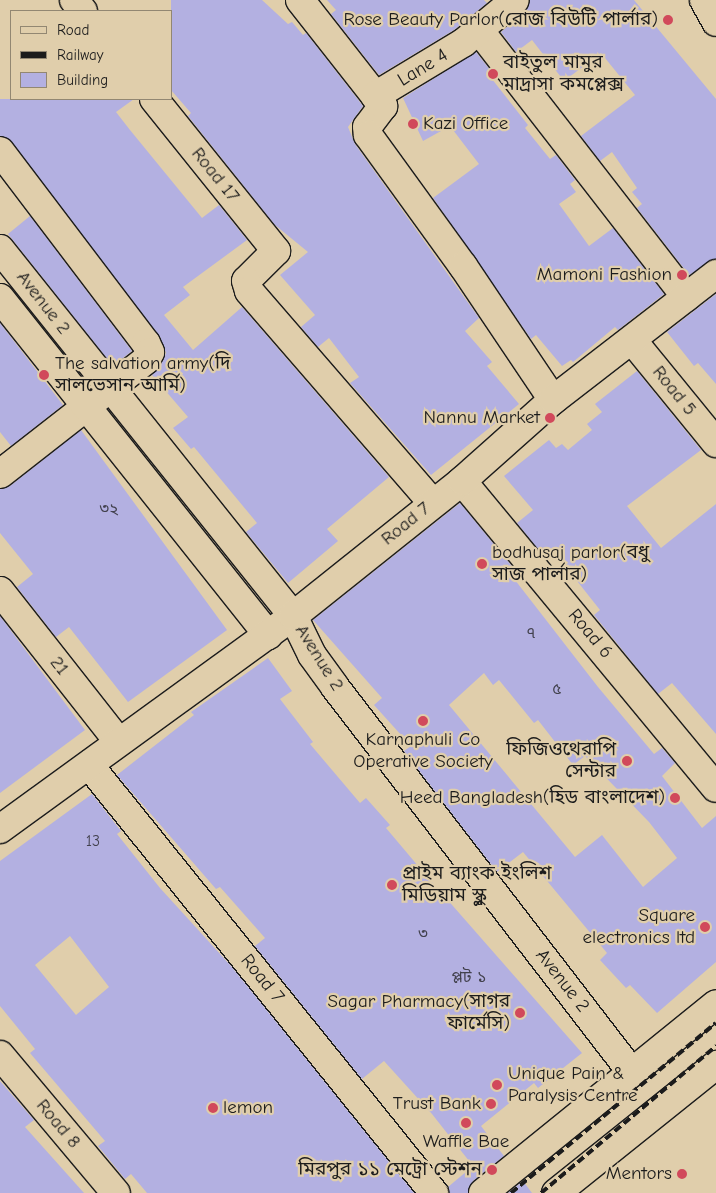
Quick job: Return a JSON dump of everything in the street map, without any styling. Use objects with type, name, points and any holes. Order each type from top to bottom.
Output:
[{"type":"street","points":[[74,0],[82,10]]},
{"type":"street","points":[[300,0],[383,106],[367,127],[368,135],[463,266],[553,400]]},
{"type":"street","points":[[704,0],[716,22]]},
{"type":"street","name":"Lane 4","points":[[376,96],[463,43],[509,2]]},
{"type":"street","points":[[479,30],[686,297]]},
{"type":"street","name":"Road 17","points":[[155,100],[276,251],[246,281],[249,291],[432,502]]},
{"type":"street","points":[[0,151],[146,343],[150,352],[146,360],[0,474]]},
{"type":"street","name":"Avenue 2","points":[[0,249],[293,616],[312,655],[632,1072]]},
{"type":"street","name":"Road 7","points":[[0,829],[89,765],[118,741],[293,616],[432,502],[462,481],[553,400],[716,274]]},
{"type":"street","name":"Avenue 2","points":[[0,298],[268,635]]},
{"type":"street","name":"Road 5","points":[[632,340],[716,443]]},
{"type":"street","name":"Road 6","points":[[462,481],[716,788]]},
{"type":"street","name":"21","points":[[0,591],[118,741]]},
{"type":"street","name":"Road 7","points":[[89,765],[434,1193]]},
{"type":"street","points":[[483,1193],[716,1004]]},
{"type":"street","name":"Road 8","points":[[0,1055],[116,1193]]},
{"type":"street","points":[[556,1193],[716,1065]]},
{"type":"building","points":[[171,0],[262,0],[288,24],[292,22],[303,35],[306,33],[363,106],[348,127],[355,144],[479,318],[465,331],[492,362],[487,366],[519,404],[431,475],[350,383],[359,377],[329,338],[318,347],[301,327],[315,315],[280,275],[308,252],[275,225],[188,116],[191,113],[172,91]]},
{"type":"building","points":[[327,0],[484,0],[487,3],[454,30],[379,75],[331,14],[336,10]]},
{"type":"building","points":[[530,0],[634,0],[716,99],[716,259],[689,275],[637,208],[642,204],[632,192],[637,188],[612,152],[600,161],[581,136],[635,95],[601,53],[564,81],[532,40],[516,52],[501,32],[525,12]]},
{"type":"building","points":[[476,52],[491,71],[488,74],[528,125],[525,128],[550,159],[556,155],[575,180],[570,184],[576,192],[559,204],[589,246],[613,228],[664,294],[618,330],[615,327],[573,362],[571,360],[562,366],[536,335],[531,339],[433,198],[479,164],[450,126],[423,141],[403,98]]},
{"type":"building","points":[[0,99],[133,100],[116,112],[130,130],[202,218],[219,205],[247,240],[183,287],[190,295],[164,315],[193,350],[242,307],[389,477],[327,529],[338,541],[288,583],[246,532],[257,523],[194,447],[191,449],[173,428],[188,417],[152,375],[160,367],[166,353],[160,337],[12,142],[0,136]]},
{"type":"building","points":[[30,216],[132,351],[113,366],[8,234]]},
{"type":"building","points":[[716,294],[716,384],[698,363],[694,366],[667,332]]},
{"type":"building","points":[[0,323],[63,405],[11,446],[0,432]]},
{"type":"building","points":[[637,371],[701,450],[627,506],[661,548],[716,504],[716,734],[672,683],[658,694],[594,615],[600,610],[551,548],[543,555],[517,523],[533,510],[504,476],[549,440],[556,448],[562,444],[568,450],[592,430],[587,424],[602,412],[595,404]]},
{"type":"building","points":[[81,430],[227,630],[128,702],[69,627],[56,637],[17,587],[33,574],[0,533],[0,489],[10,486]]},
{"type":"building","points":[[460,503],[520,576],[515,580],[598,687],[654,754],[662,748],[675,763],[662,776],[702,828],[716,816],[716,962],[657,1013],[630,985],[626,988],[600,960],[607,953],[523,852],[497,872],[404,751],[411,746],[374,705],[382,698],[313,620]],"holes":[[[484,673],[493,685],[499,680],[534,723],[538,720],[573,765],[585,756],[649,822],[677,858],[643,887],[602,835],[575,857],[449,705]]]},
{"type":"building","points":[[0,616],[85,730],[0,793]]},
{"type":"building","points":[[268,658],[292,691],[280,699],[313,742],[310,744],[360,803],[366,798],[390,825],[386,828],[582,1053],[538,1088],[534,1083],[481,1126],[504,1156],[473,1181],[468,1193],[449,1193],[448,1187],[473,1166],[432,1114],[384,1061],[362,1079],[255,946],[265,938],[220,887],[216,889],[117,775],[194,715],[191,712]]},
{"type":"building","points":[[92,794],[121,831],[117,834],[160,888],[231,966],[414,1193],[147,1193],[131,1174],[125,1179],[98,1146],[105,1141],[30,1053],[35,1049],[0,1006],[0,861]],"holes":[[[70,936],[109,987],[76,1015],[35,965]]]},
{"type":"building","points":[[0,1081],[34,1120],[25,1127],[84,1193],[0,1193]]},
{"type":"building","points":[[523,1181],[532,1193],[508,1193]]},
{"type":"railway","points":[[511,1193],[716,1023]]},
{"type":"railway","points":[[541,1193],[716,1046]]},
{"type":"place","name":"Rose Beauty Parlor(রোজ বিউটি পার্লার)","points":[[668,20]]},
{"type":"place","name":"বাইতুল মামুর মাদ্রাসা কমপ্লেক্স","points":[[493,74]]},
{"type":"place","name":"Kazi Office","points":[[413,124]]},
{"type":"place","name":"Mamoni Fashion","points":[[682,275]]},
{"type":"place","name":"The salvation army(দি সালভেসান আর্মি)","points":[[44,375]]},
{"type":"place","name":"Nannu Market","points":[[550,418]]},
{"type":"place","name":"bodhusaj parlor(বধু সাজ পার্লার)","points":[[482,564]]},
{"type":"place","name":"Karnaphuli Co Operative Society","points":[[423,721]]},
{"type":"place","name":"ফিজিওথেরাপি সেন্টার","points":[[627,761]]},
{"type":"place","name":"Heed Bangladesh(হিড বাংলাদেশ)","points":[[675,798]]},
{"type":"place","name":"প্রাইম ব্যাংক ইংলিশ মিডিয়াম স্কুল","points":[[392,885]]},
{"type":"place","name":"Square electronics ltd","points":[[705,927]]},
{"type":"place","name":"Sagar Pharmacy(সাগর ফার্মেসি)","points":[[520,1013]]},
{"type":"place","name":"Unique Pain & Paralysis Centre","points":[[497,1085]]},
{"type":"place","name":"Trust Bank","points":[[491,1104]]},
{"type":"place","name":"lemon","points":[[213,1108]]},
{"type":"place","name":"Waffle Bae","points":[[466,1123]]},
{"type":"place","name":"মিরপুর ১১ মেট্রো স্টেশন","points":[[492,1170]]},
{"type":"place","name":"Mentors","points":[[682,1174]]}]
